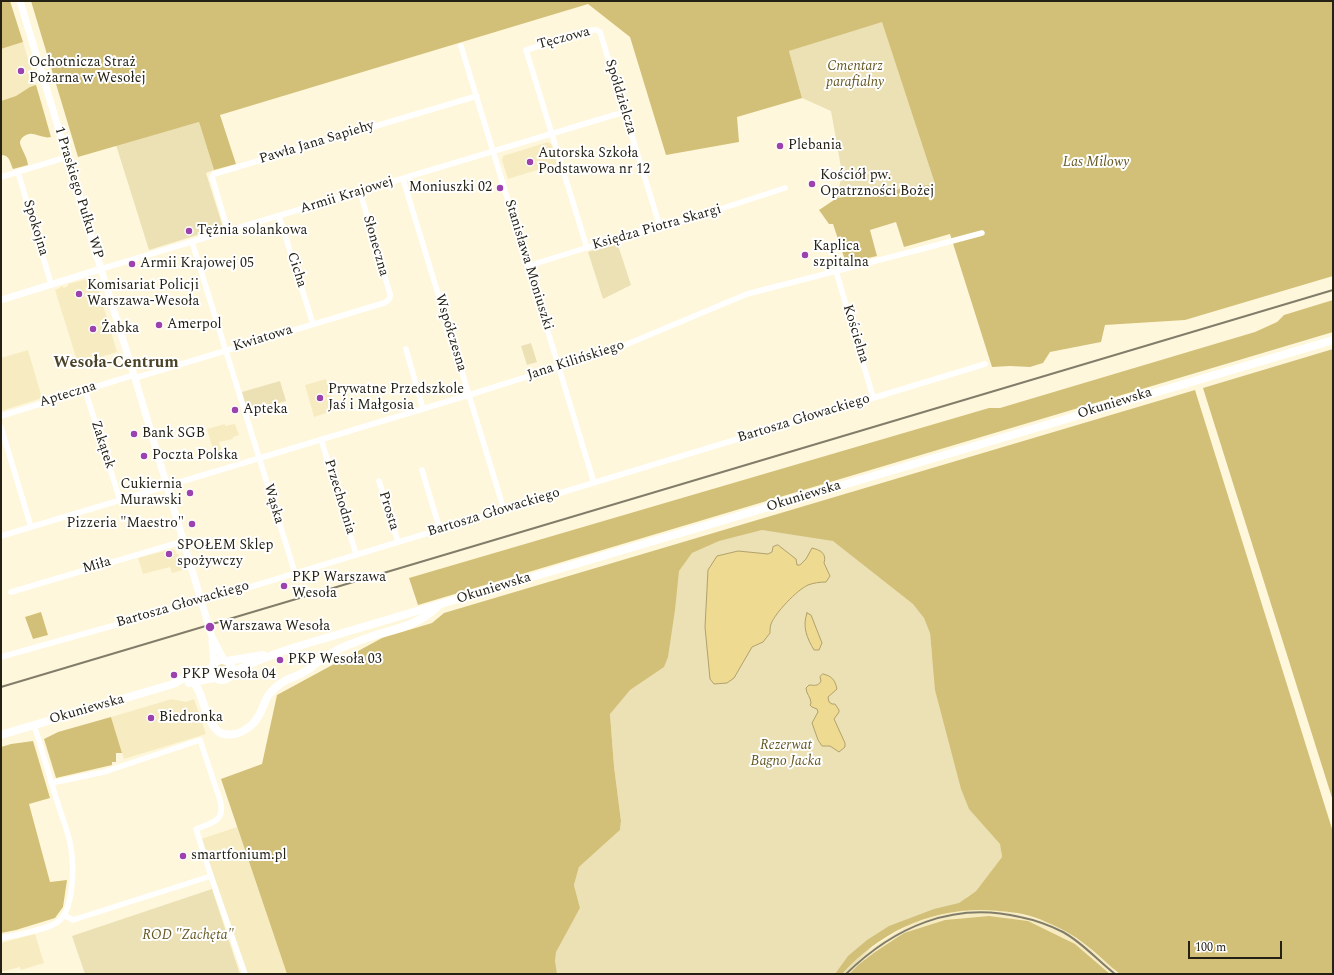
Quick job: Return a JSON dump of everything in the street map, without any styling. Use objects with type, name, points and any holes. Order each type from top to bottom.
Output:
[{"type":"main road","name":"Okuniewska","points":[[232,673],[242,667],[276,654],[438,605],[1333,340]]},
{"type":"main road","points":[[192,679],[205,705],[209,720],[214,727],[224,735],[245,730],[255,722],[260,715],[268,697],[273,690],[282,683],[305,672],[316,662],[339,649],[420,620],[438,605]]},
{"type":"main road","name":"Okuniewska","points":[[226,660],[276,654]]},
{"type":"main road","points":[[226,660],[232,668],[232,673],[226,679],[220,680],[212,674],[213,665],[217,661],[226,660]]},
{"type":"main road","name":"Okuniewska","points":[[192,679],[213,665]]},
{"type":"main road","name":"Okuniewska","points":[[1,735],[173,684],[192,679],[216,678]]},
{"type":"street","name":"1 Praskiego Pułku WP","points":[[20,1],[202,601],[212,637],[213,665]]},
{"type":"street","name":"Tęczowa","points":[[552,134],[526,50],[592,30],[598,30],[601,35]]},
{"type":"street","name":"Spółdzielcza","points":[[601,35],[660,227]]},
{"type":"street","name":"Stanisława Moniuszki","points":[[461,46],[594,483]]},
{"type":"street","name":"Pawła Jana Sapiehy","points":[[228,231],[212,177],[214,174],[477,96]]},
{"type":"street","name":"Armii Krajowej","points":[[1,300],[624,112]]},
{"type":"street","points":[[552,134],[587,248]]},
{"type":"street","points":[[1,177],[67,157]]},
{"type":"street","name":"Spokojna","points":[[18,172],[51,284]]},
{"type":"street","name":"Współczesna","points":[[403,179],[504,510]]},
{"type":"street","name":"Księdza Piotra Skargi","points":[[528,266],[646,229],[671,225],[785,188]]},
{"type":"street","name":"Słoneczna","points":[[360,192],[390,294],[389,299]]},
{"type":"street","name":"Cicha","points":[[279,216],[313,324]]},
{"type":"street","name":"Jana Kilińskiego","points":[[1,536],[559,368],[618,348],[747,294],[982,232]]},
{"type":"street","name":"Wąska","points":[[192,242],[295,573]]},
{"type":"street","name":"Kościelna","points":[[836,271],[874,397]]},
{"type":"street","name":"Kwiatowa","points":[[135,377],[384,303],[389,299]]},
{"type":"street","points":[[406,349],[423,409]]},
{"type":"street","name":"Bartosza Głowackiego","points":[[1,657],[202,601],[986,364]]},
{"type":"street","name":"Apteczna","points":[[1,416],[85,390],[135,377]]},
{"type":"street","name":"Zakątek","points":[[85,390],[120,500]]},
{"type":"street","points":[[1,427],[32,527]]},
{"type":"street","name":"Przechodnia","points":[[321,439],[356,554]]},
{"type":"street","points":[[422,470],[440,530]]},
{"type":"street","name":"Prosta","points":[[379,481],[398,542]]},
{"type":"street","name":"Miła","points":[[11,592],[184,541]]},
{"type":"street","name":"1 Praskiego Pułku WP","points":[[212,637],[226,660]]},
{"type":"street","points":[[1,938],[51,925],[59,921],[64,915],[68,906],[71,889],[72,852],[34,726]]},
{"type":"street","points":[[51,782],[104,772],[200,740],[222,806],[221,814],[216,821],[196,829],[244,974]]},
{"type":"street","points":[[64,915],[76,920],[211,876]]},
{"type":"shaded area","points":[[23,42],[46,118],[1,132],[1,49]]},
{"type":"shaded area","name":"Autorska Szkoła Podstawowa nr 12","points":[[548,142],[552,145],[557,164],[508,179],[502,160],[503,156]]},
{"type":"shaded area","points":[[87,279],[96,281],[117,352],[78,364],[55,290],[63,286],[63,288],[68,286],[68,284]]},
{"type":"shaded area","points":[[28,350],[42,398],[1,411],[1,358]]},
{"type":"shaded area","name":"Prywatne Przedszkole Jaś i Małgosia","points":[[326,379],[335,410],[314,417],[305,385]]},
{"type":"shaded area","points":[[225,424],[225,426],[235,424],[239,435],[233,437],[233,439],[219,442],[221,449],[214,453],[207,429]]},
{"type":"shaded area","points":[[778,545],[796,559],[797,565],[800,565],[806,559],[812,548],[822,552],[825,557],[824,563],[830,576],[826,582],[808,585],[793,597],[773,619],[770,633],[763,642],[752,647],[734,678],[727,683],[714,684],[710,679],[705,627],[708,570],[717,556],[738,551],[768,554],[772,552],[773,547]]},
{"type":"shaded area","points":[[172,549],[179,555],[183,570],[172,573],[170,567],[143,574],[138,558]]},
{"type":"shaded area","points":[[807,613],[811,615],[822,643],[819,650],[814,650],[807,637],[805,623]]},
{"type":"shaded area","points":[[823,674],[833,679],[837,689],[828,697],[829,702],[835,704],[839,710],[834,719],[845,743],[845,747],[839,752],[830,746],[822,746],[818,740],[812,723],[818,712],[817,709],[810,705],[811,701],[806,688],[809,685],[819,684],[821,681],[820,677]]},
{"type":"shaded area","points":[[172,699],[186,702],[194,699],[206,734],[124,759],[111,717]]},
{"type":"shaded area","points":[[237,827],[287,974],[247,974],[201,839]]},
{"type":"shaded area","points":[[967,909],[986,909],[1012,912],[1045,921],[1067,932],[1084,943],[1120,974],[1110,974],[1075,944],[858,965],[849,974],[842,974],[860,956],[907,926],[925,918]]},
{"type":"shaded area","points":[[35,934],[44,963],[21,970],[20,967],[1,972],[1,943]]},
{"type":"green space","points":[[1,1],[10,1],[23,42],[1,49]]},
{"type":"green space","name":"Las Milowy","points":[[31,1],[1333,1],[1333,276],[1185,320],[1105,325],[1101,342],[1050,352],[1043,363],[1030,367],[992,367],[950,234],[904,247],[896,222],[870,230],[877,256],[846,263],[833,224],[829,224],[819,210],[837,198],[935,184],[882,22],[789,51],[802,98],[737,117],[739,142],[666,155],[630,37],[588,4],[220,115],[236,164],[214,170],[199,122],[78,157]]},
{"type":"green space","name":"Cmentarz parafialny","points":[[882,21],[935,184],[837,198],[842,173],[831,111],[802,98],[789,51]]},
{"type":"green space","points":[[36,85],[51,137],[29,134],[23,137],[20,143],[28,165],[13,169],[8,158],[1,155],[1,101],[16,96]]},
{"type":"green space","points":[[199,122],[214,170],[206,173],[223,227],[149,250],[116,145]]},
{"type":"green space","points":[[617,242],[631,285],[603,299],[588,252]]},
{"type":"green space","points":[[1333,300],[1333,332],[418,605],[409,578],[989,408],[1000,408],[1255,332],[1277,322],[1284,315]]},
{"type":"green space","points":[[531,343],[537,362],[527,365],[521,346]]},
{"type":"green space","points":[[1333,349],[1333,801],[1203,388]]},
{"type":"green space","points":[[280,381],[286,401],[248,412],[242,392]]},
{"type":"green space","points":[[1195,390],[1333,832],[1333,974],[1120,974],[1090,948],[1062,929],[1029,916],[1011,912],[976,910],[933,916],[913,923],[875,944],[842,974],[835,974],[848,956],[867,940],[889,926],[934,909],[959,903],[976,891],[1002,857],[1000,844],[969,809],[961,789],[935,690],[930,633],[924,618],[913,604],[833,541],[762,530],[719,541],[692,553],[679,571],[668,657],[664,667],[630,690],[610,714],[614,766],[621,821],[620,830],[579,867],[574,885],[580,908],[556,952],[555,961],[557,974],[287,974],[221,779],[262,764],[277,695],[382,638],[432,623],[444,613]]},
{"type":"green space","name":"Rezerwat Bagno Jacka","points":[[762,529],[834,537],[917,602],[930,632],[932,655],[1008,844],[1001,853],[1002,857],[976,891],[967,897],[961,905],[932,912],[881,937],[846,974],[552,974],[548,954],[580,908],[574,885],[579,867],[620,830],[621,821],[614,766],[610,714],[679,551]]},
{"type":"green space","points":[[41,612],[48,635],[33,639],[25,617]]},
{"type":"green space","points":[[220,664],[224,664],[228,670],[224,676],[220,676],[216,672],[216,668]]},
{"type":"green space","points":[[111,717],[122,753],[116,753],[116,762],[112,762],[112,765],[56,778],[44,739],[58,732]]},
{"type":"green space","points":[[33,741],[50,798],[29,804],[50,882],[67,880],[63,907],[55,918],[1,933],[1,747]]},
{"type":"green space","name":"ROD \"Zachęta\"","points":[[212,889],[240,974],[85,974],[72,936]]},
{"type":"green space","points":[[989,916],[1028,921],[1075,944],[1110,974],[849,974],[875,952],[904,933],[945,920]]},
{"type":"railway","points":[[1,687],[1333,290]]},
{"type":"railway","points":[[846,974],[865,957],[904,931],[926,922],[948,916],[971,913],[995,913],[1020,917],[1037,921],[1052,927],[1077,941],[1115,974]]},
{"type":"place","name":"Ochotnicza Straż Pożarna w Wesołej","points":[[21,71]]},
{"type":"place","name":"Plebania","points":[[780,146]]},
{"type":"place","name":"Autorska Szkoła Podstawowa nr 12","points":[[530,162]]},
{"type":"place","name":"Kościół pw. Opatrzności Bożej","points":[[812,184]]},
{"type":"place","name":"Moniuszki 02","points":[[500,188]]},
{"type":"place","name":"Tężnia solankowa","points":[[189,231]]},
{"type":"place","name":"Kaplica szpitalna","points":[[805,255]]},
{"type":"place","name":"Armii Krajowej 05","points":[[132,264]]},
{"type":"place","name":"Komisariat Policji Warszawa-Wesoła","points":[[79,294]]},
{"type":"place","name":"Amerpol","points":[[159,325]]},
{"type":"place","name":"Żabka","points":[[93,329]]},
{"type":"place","name":"Prywatne Przedszkole Jaś i Małgosia","points":[[320,398]]},
{"type":"place","name":"Apteka","points":[[235,410]]},
{"type":"place","name":"Bank SGB","points":[[134,434]]},
{"type":"place","name":"Poczta Polska","points":[[144,456]]},
{"type":"place","name":"Cukiernia Murawski","points":[[190,493]]},
{"type":"place","name":"Pizzeria \"Maestro\"","points":[[192,524]]},
{"type":"place","name":"SPOŁEM Sklep spożywczy","points":[[169,554]]},
{"type":"place","name":"PKP Warszawa Wesoła","points":[[284,586]]},
{"type":"place","name":"Warszawa Wesoła","points":[[210,627]]},
{"type":"place","name":"PKP Wesoła 03","points":[[280,660]]},
{"type":"place","name":"PKP Wesoła 04","points":[[174,675]]},
{"type":"place","name":"Biedronka","points":[[151,718]]},
{"type":"place","name":"smartfonium.pl","points":[[183,856]]},
{"type":"district","name":"Wesoła-Centrum","points":[[116,364]]}]
